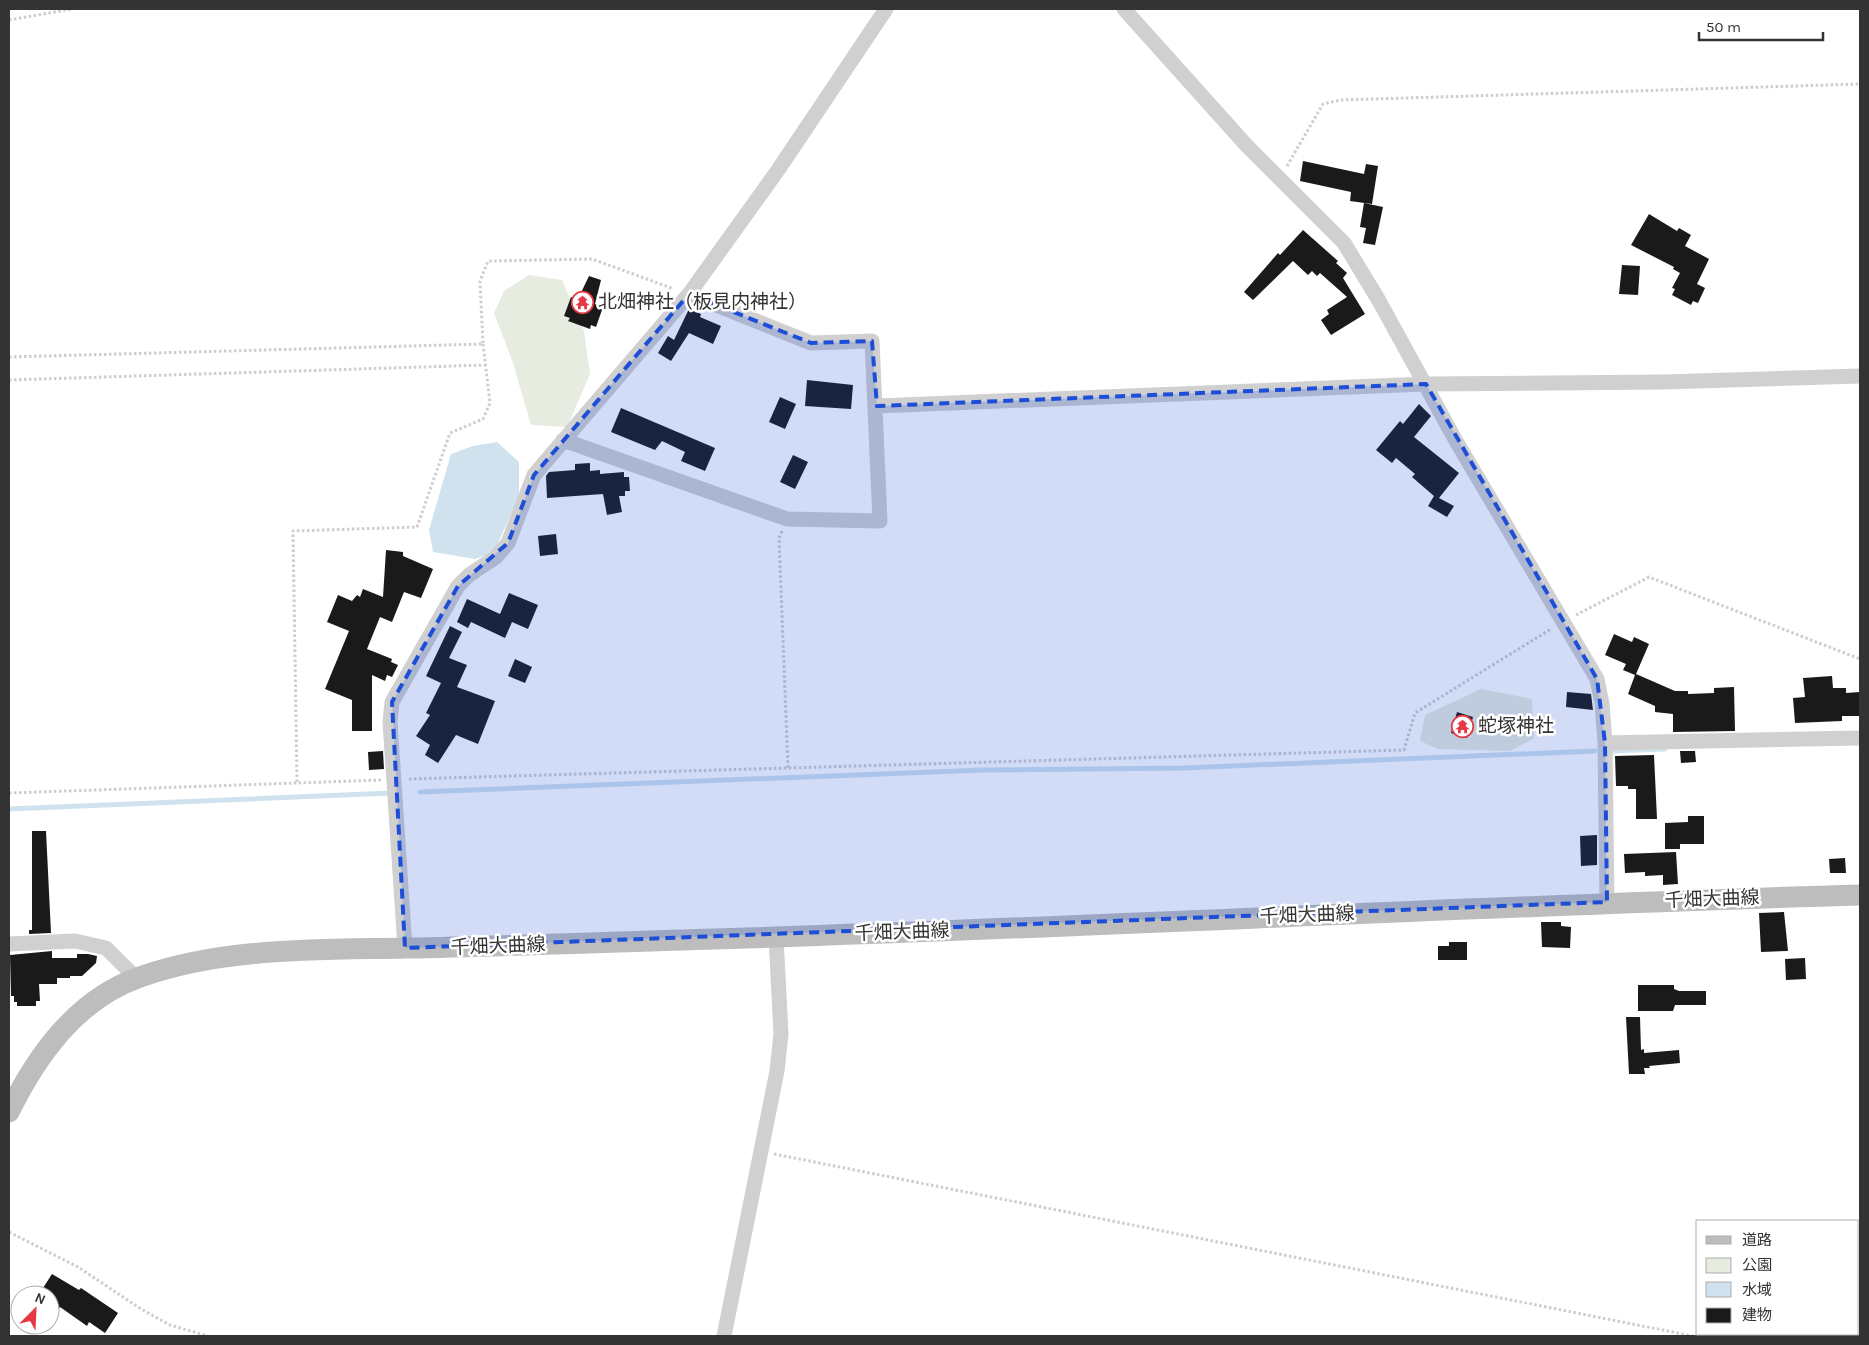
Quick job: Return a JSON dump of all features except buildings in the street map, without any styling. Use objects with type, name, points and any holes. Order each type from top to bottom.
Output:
[{"type":"main road","name":"千畑大曲線","points":[[9,1112],[34,1067],[52,1041],[74,1018],[99,997],[136,978],[182,965],[232,956],[330,949],[776,937],[1608,902],[1860,895]]},
{"type":"street","points":[[405,948],[390,722],[392,702],[458,586],[469,575],[496,557],[508,543],[534,476],[689,294],[778,170],[886,9]]},
{"type":"street","points":[[1124,9],[1247,146],[1344,242],[1426,384],[1456,441],[1562,623],[1597,679],[1602,703],[1605,743],[1608,902]]},
{"type":"street","points":[[563,440],[787,519],[880,521],[877,406],[872,341],[812,343],[689,294]]},
{"type":"street","points":[[877,406],[1426,384],[1663,382],[1860,376]]},
{"type":"street","points":[[1605,743],[1860,738]]},
{"type":"street","points":[[724,1336],[777,1071],[781,1034],[776,937]]},
{"type":"street","points":[[9,944],[75,941],[106,948],[136,978]]},
{"type":"path","points":[[9,20],[72,9]]},
{"type":"path","points":[[1279,179],[1323,104],[1341,100],[1860,84]]},
{"type":"path","points":[[297,783],[293,531],[417,526],[450,433],[484,419],[490,404],[483,344],[480,281],[488,261],[592,259],[689,294]]},
{"type":"path","points":[[9,357],[483,344]]},
{"type":"path","points":[[9,380],[486,365]]},
{"type":"path","points":[[787,519],[779,538],[788,768]]},
{"type":"path","points":[[9,793],[1404,750],[1415,713],[1562,623],[1649,577],[1860,659]]},
{"type":"path","points":[[762,1152],[1693,1336]]},
{"type":"path","points":[[9,1232],[78,1267],[141,1309],[170,1324],[208,1336]]},
{"type":"path","points":[[1835,1336],[1860,1336]]},
{"type":"highlighted area","points":[[689,294],[811,343],[872,341],[877,406],[1426,384],[1597,679],[1605,743],[1607,902],[405,948],[392,702],[458,586],[508,543],[534,475]]},
{"type":"green space","points":[[529,275],[562,280],[584,331],[590,374],[567,427],[531,425],[513,363],[494,313],[504,291]]},
{"type":"green space","points":[[1481,689],[1532,699],[1534,738],[1510,751],[1438,749],[1420,741],[1425,715]]},
{"type":"water","points":[[497,442],[519,462],[519,496],[494,552],[475,559],[433,552],[429,530],[451,454],[473,446]]},
{"type":"waterway","points":[[1611,751],[1665,749]]},
{"type":"waterway","points":[[420,792],[983,770],[1184,768],[1595,751]]},
{"type":"waterway","points":[[9,809],[391,793]]},
{"type":"place","name":"北畑神社（板見内神社）","points":[[582,302]]},
{"type":"place","name":"蛇塚神社","points":[[1462,726]]}]
